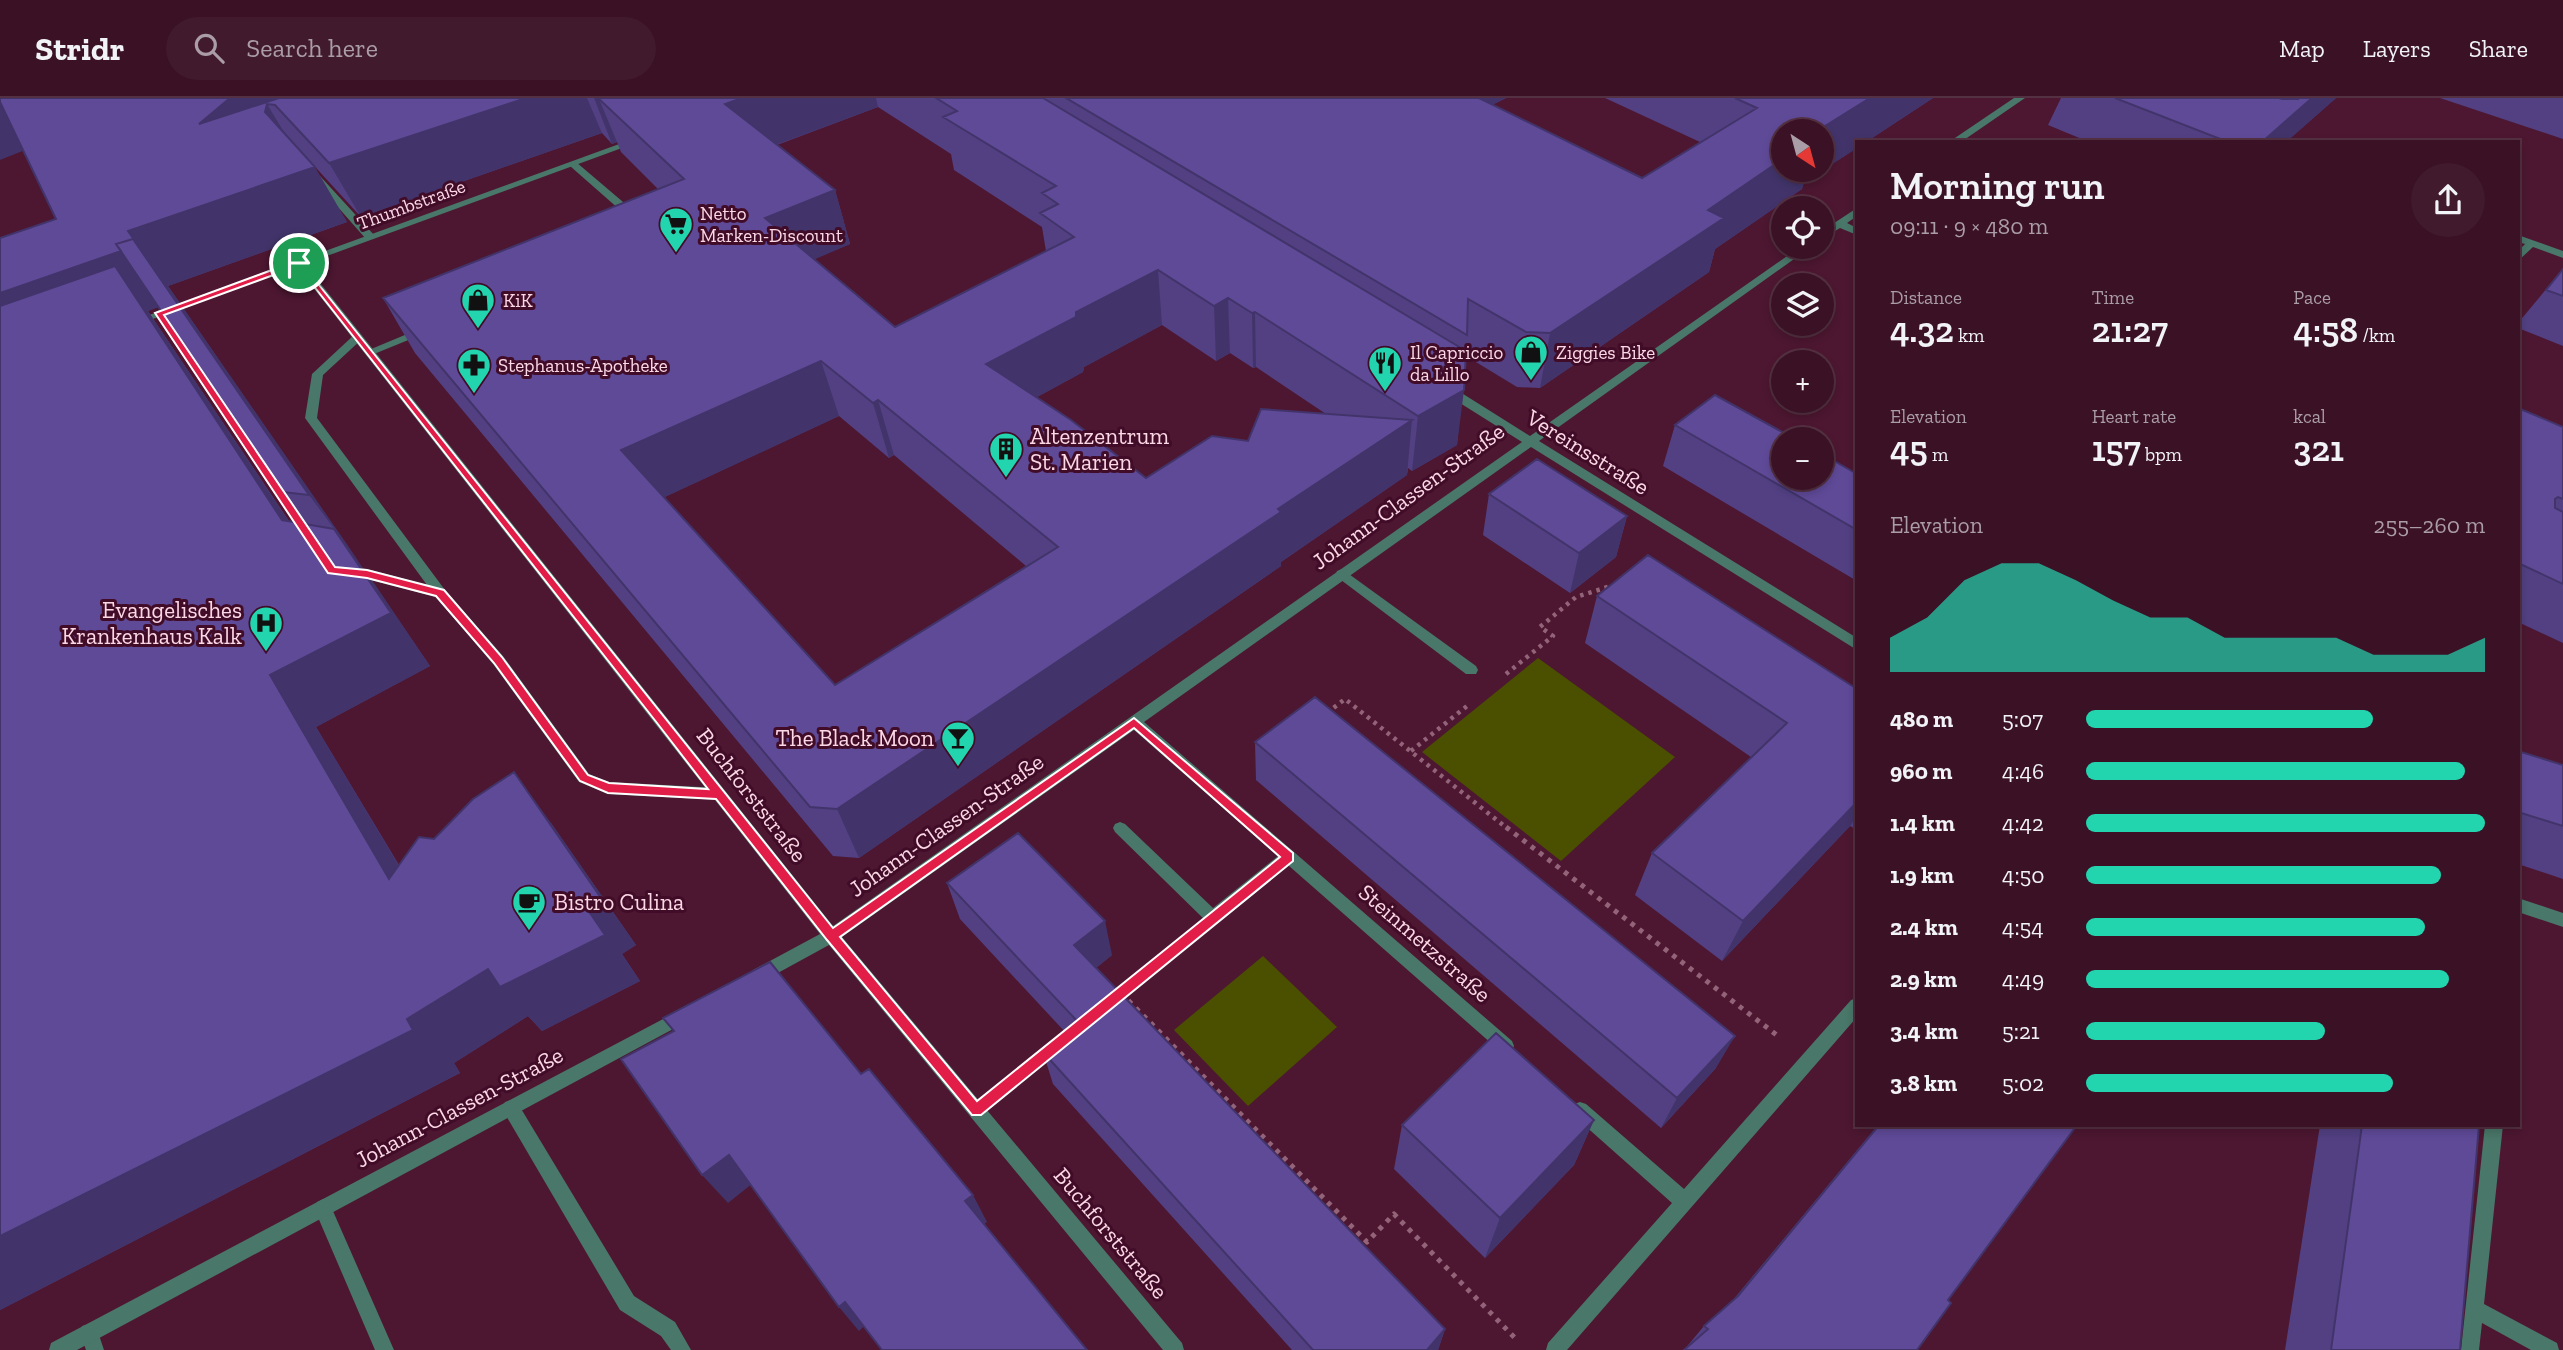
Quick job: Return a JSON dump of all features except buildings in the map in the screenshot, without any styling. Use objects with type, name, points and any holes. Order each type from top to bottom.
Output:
[{"type":"street","points":[[1957,140],[2020,98]]},
{"type":"street","name":"Thumbstraße","points":[[122,327],[651,136]]},
{"type":"street","points":[[573,164],[646,228]]},
{"type":"street","points":[[311,172],[370,237]]},
{"type":"street","points":[[1834,227],[1855,212]]},
{"type":"street","points":[[1839,223],[1855,231]]},
{"type":"street","points":[[2520,239],[2563,255]]},
{"type":"street","points":[[2520,256],[2531,243]]},
{"type":"street","name":"Johann-Classen-Straße","points":[[750,980],[831,936],[1529,440],[1789,259]]},
{"type":"street","name":"Buchforststraße","points":[[299,263],[831,936],[1175,1350]]},
{"type":"street","points":[[159,313],[316,548]]},
{"type":"street","points":[[370,352],[433,327]]},
{"type":"street","points":[[358,337],[318,374],[311,418],[440,593],[498,660],[584,778],[608,788],[719,794]]},
{"type":"street","name":"Vereinsstraße","points":[[1435,382],[1855,644]]},
{"type":"street","points":[[331,570],[367,574],[440,593]]},
{"type":"street","points":[[1342,574],[1471,670]]},
{"type":"street","name":"Steinmetzstraße","points":[[1134,722],[1517,1056]]},
{"type":"street","points":[[1120,828],[1213,918],[1288,857]]},
{"type":"street","points":[[2520,906],[2563,920]]},
{"type":"street","points":[[1555,1350],[1855,1007]]},
{"type":"street","name":"Johann-Classen-Straße","points":[[58,1350],[92,1342],[323,1208],[691,1011]]},
{"type":"street","points":[[1570,1102],[1684,1201]]},
{"type":"street","points":[[511,1108],[627,1303],[668,1329],[682,1350]]},
{"type":"street","points":[[2470,1350],[2494,1127]]},
{"type":"street","points":[[323,1208],[384,1350]]},
{"type":"street","points":[[2474,1309],[2550,1350]]},
{"type":"path","points":[[1502,677],[1553,636],[1540,627],[1576,597],[1625,581]]},
{"type":"path","points":[[1324,715],[1345,699],[1554,865],[1809,1060]]},
{"type":"path","points":[[1411,751],[1472,702]]},
{"type":"path","points":[[1110,1001],[1213,918]]},
{"type":"path","points":[[1121,992],[1367,1242],[1394,1214],[1519,1342]]},
{"type":"path","points":[[976,1110],[1049,1051]]},
{"type":"shaded area","points":[[1538,658],[1675,757],[1561,861],[1422,752]]},
{"type":"shaded area","points":[[1263,956],[1337,1027],[1248,1106],[1174,1030]]},
{"type":"place","name":"Netto Marken-Discount","points":[[676,254]]},
{"type":"place","name":"KiK","points":[[478,330]]},
{"type":"place","name":"Ziggies Bike","points":[[1531,382]]},
{"type":"place","name":"Il Capriccio da Lillo","points":[[1385,393]]},
{"type":"place","name":"Stephanus-Apotheke","points":[[474,395]]},
{"type":"place","name":"Altenzentrum St. Marien","points":[[1006,479]]},
{"type":"place","name":"Evangelisches Krankenhaus Kalk","points":[[266,653]]},
{"type":"place","name":"The Black Moon","points":[[958,768]]},
{"type":"place","name":"Bistro Culina","points":[[529,932]]},
{"type":"route","points":[[299,263],[159,313],[331,570],[367,574],[440,593],[498,660],[584,778],[608,788],[719,794],[831,936],[976,1110],[1288,857],[1134,722],[831,936],[661,720],[299,263]]}]
